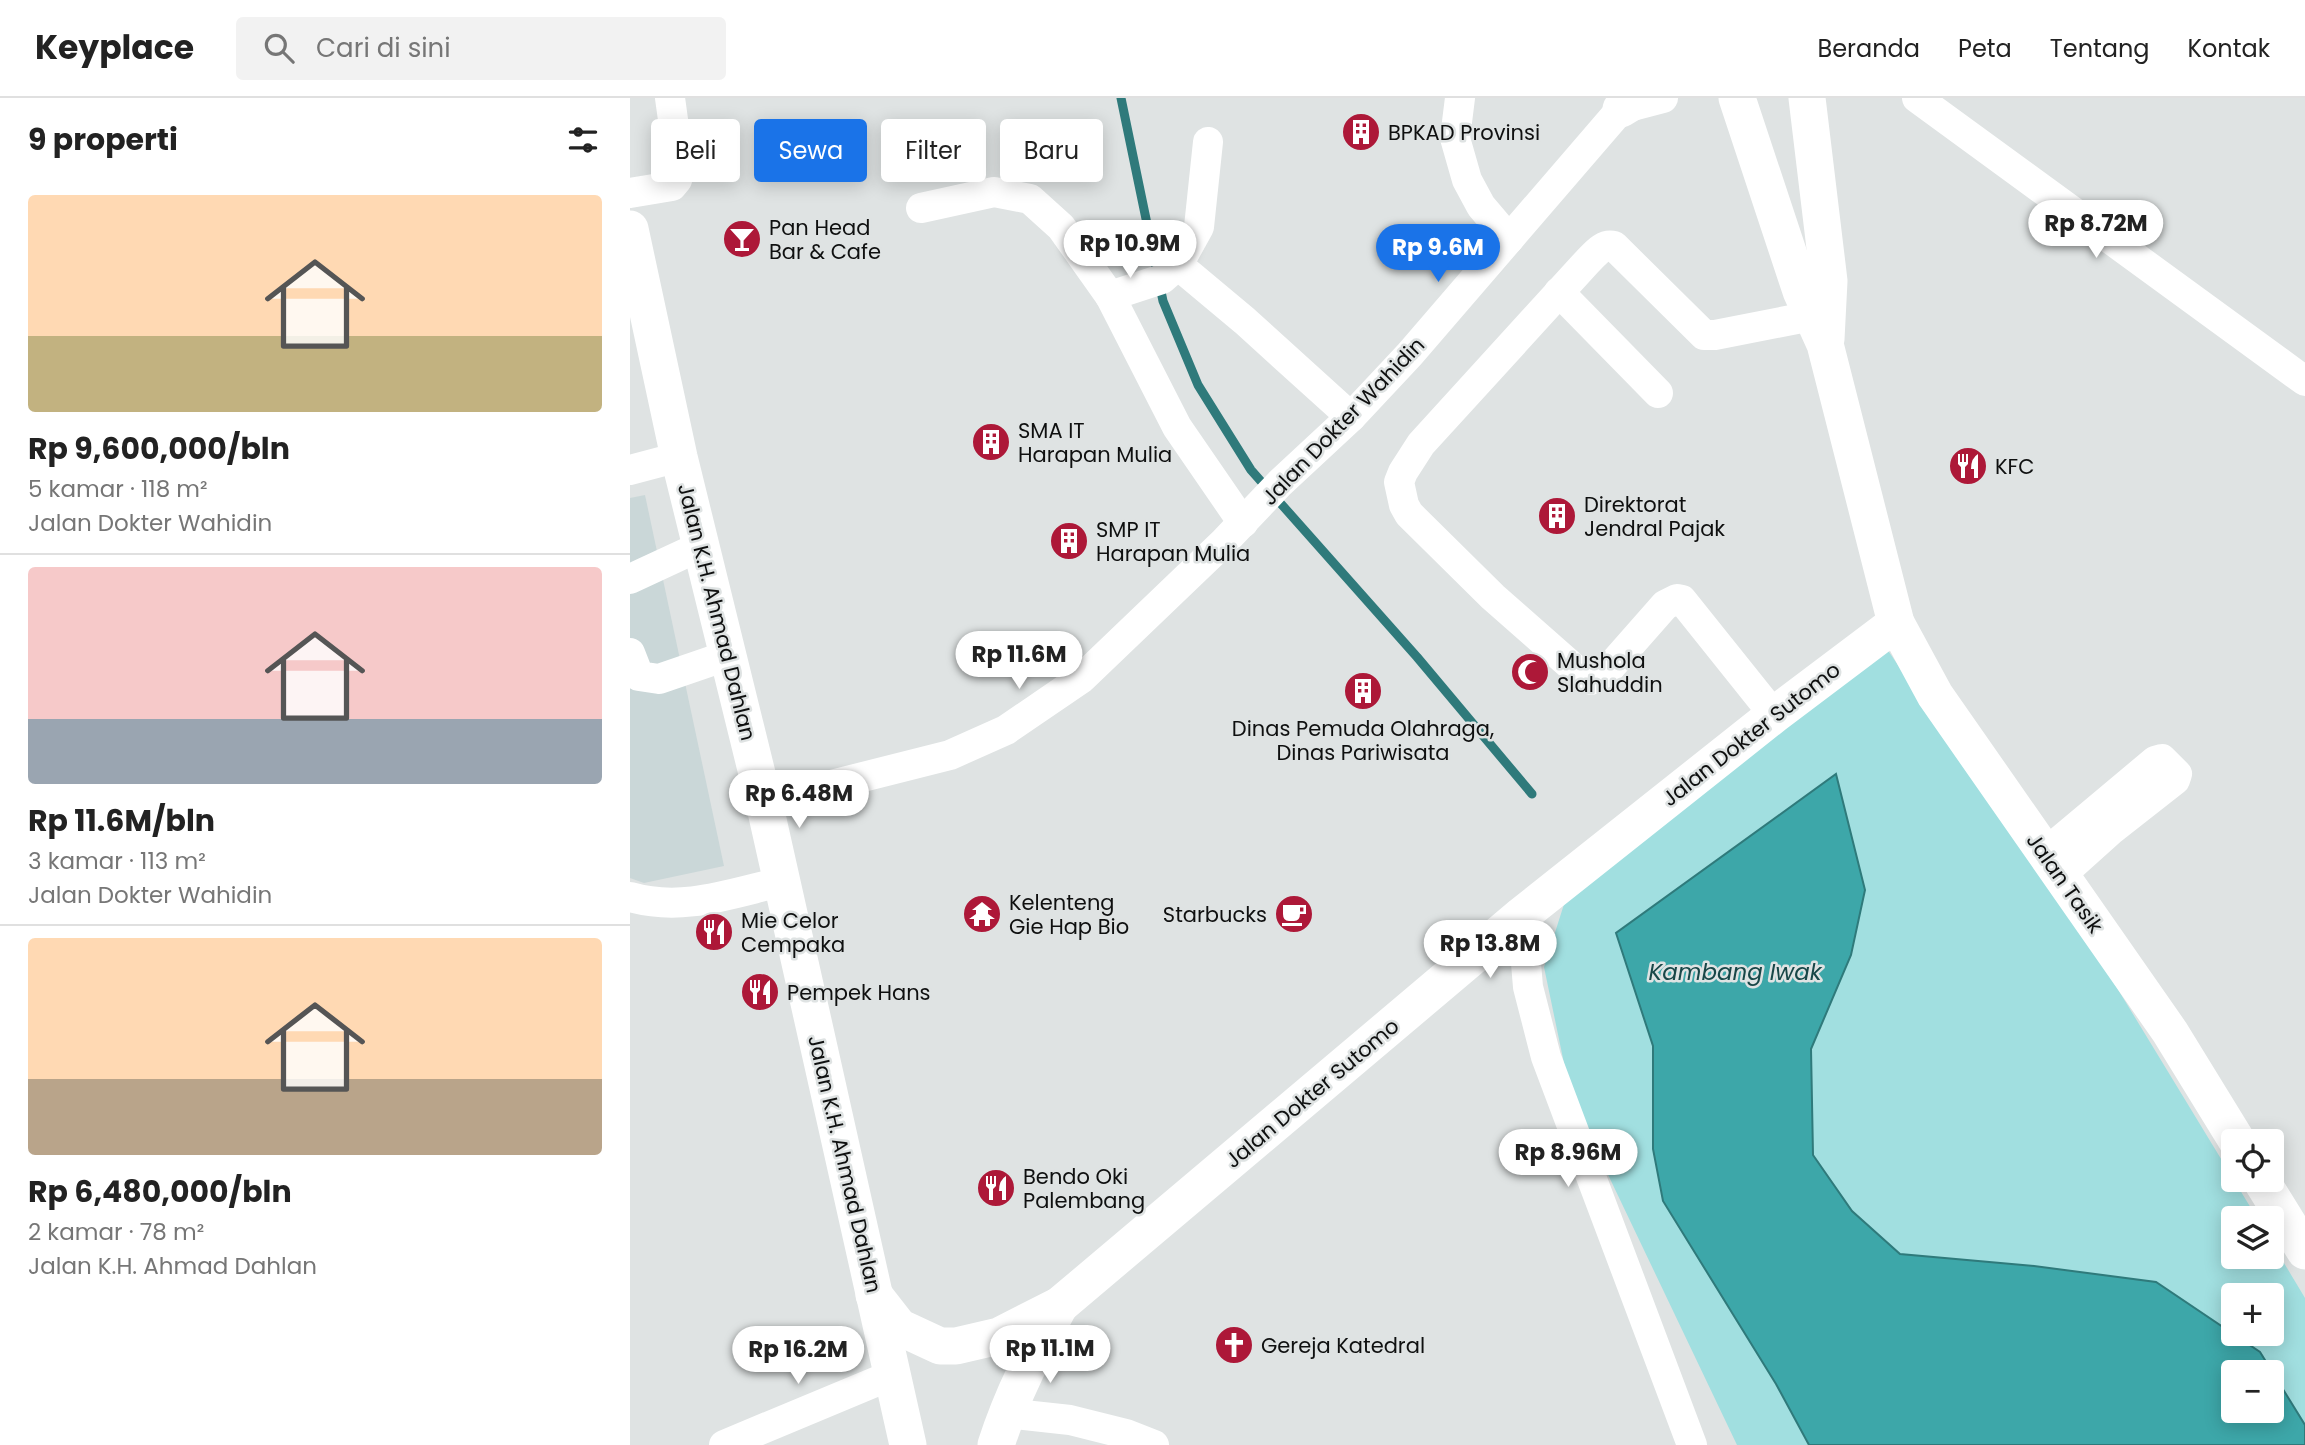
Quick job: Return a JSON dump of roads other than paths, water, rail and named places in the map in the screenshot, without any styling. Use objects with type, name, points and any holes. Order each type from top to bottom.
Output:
[{"type":"main road","points":[[1737,98],[1801,291],[1819,330]]},
{"type":"main road","points":[[1807,98],[1829,281],[1819,330]]},
{"type":"main road","name":"Jalan K.H. Ahmad Dahlan","points":[[630,229],[679,457],[764,802],[908,1445]]},
{"type":"main road","name":"Jalan Tasik","points":[[1819,330],[1896,623],[1935,695],[2170,1032],[2230,1129]]},
{"type":"main road","name":"Jalan Dokter Sutomo","points":[[1060,1305],[1522,915],[1774,715],[1896,623]]},
{"type":"main road","points":[[2268,1192],[2305,1251]]},
{"type":"main road","points":[[874,1294],[899,1327],[940,1346],[956,1346],[999,1336],[1060,1305]]},
{"type":"main road","points":[[1001,1429],[1026,1368],[1060,1305]]},
{"type":"street","points":[[630,193],[672,186],[677,180],[680,170],[670,98]]},
{"type":"street","points":[[1460,98],[1455,138],[1467,180],[1481,206],[1509,240]]},
{"type":"street","points":[[1629,102],[1663,98]]},
{"type":"street","points":[[1917,98],[2305,381]]},
{"type":"street","name":"Jalan Dokter Wahidin","points":[[764,802],[950,755],[1006,730],[1082,678],[1350,417],[1410,354],[1629,102]]},
{"type":"street","points":[[1110,296],[1162,279],[1178,265],[1199,227],[1208,142]]},
{"type":"street","points":[[921,208],[994,192],[1030,199],[1061,227],[1110,296],[1177,426],[1261,503]]},
{"type":"street","points":[[1774,715],[1682,600],[1677,599],[1665,605],[1606,672],[1591,680],[1585,678],[1493,597],[1427,533],[1404,505],[1399,482],[1416,452],[1587,261],[1609,244],[1704,335],[1819,330]]},
{"type":"street","points":[[1178,265],[1245,321],[1350,417]]},
{"type":"street","points":[[1559,292],[1658,393]]},
{"type":"street","points":[[630,470],[679,457]]},
{"type":"street","points":[[630,579],[701,546]]},
{"type":"street","points":[[630,653],[639,676],[659,678],[729,655]]},
{"type":"street","points":[[630,897],[653,904],[681,904],[780,882]]},
{"type":"street","points":[[1522,915],[1528,987],[1546,1057],[1692,1445]]},
{"type":"street","points":[[724,1445],[892,1375]]},
{"type":"street","points":[[1001,1429],[1070,1420],[1126,1434],[1154,1445]]},
{"type":"water","name":"Kambang Iwak","points":[[1836,774],[1865,890],[1851,955],[1811,1049],[1813,1155],[1852,1211],[1900,1254],[2034,1266],[2156,1282],[2221,1326],[2221,1346],[2251,1346],[2260,1352],[2265,1360],[2221,1360],[2221,1423],[2284,1423],[2284,1391],[2305,1425],[2305,1445],[1809,1445],[1776,1384],[1663,1201],[1653,1149],[1653,1046],[1616,933]]},
{"type":"waterway","points":[[1121,98],[1163,301],[1198,385],[1251,470],[1417,657],[1532,794]]},
{"type":"place","name":"BPKAD Provinsi","points":[[1361,132]]},
{"type":"place","name":"Pan Head Bar & Cafe","points":[[742,239]]},
{"type":"place","name":"SMA IT Harapan Mulia","points":[[991,442]]},
{"type":"place","name":"KFC","points":[[1968,466]]},
{"type":"place","name":"Direktorat Jendral Pajak","points":[[1557,516]]},
{"type":"place","name":"SMP IT Harapan Mulia","points":[[1069,541]]},
{"type":"place","name":"Mushola Slahuddin","points":[[1530,672]]},
{"type":"place","name":"Dinas Pemuda Olahraga, Dinas Pariwisata","points":[[1363,691]]},
{"type":"place","name":"Kelenteng Gie Hap Bio","points":[[982,914]]},
{"type":"place","name":"Starbucks","points":[[1294,914]]},
{"type":"place","name":"Mie Celor Cempaka","points":[[714,932]]},
{"type":"place","name":"Pempek Hans","points":[[760,992]]},
{"type":"place","name":"Bendo Oki Palembang","points":[[996,1188]]},
{"type":"place","name":"Gereja Katedral","points":[[1234,1345]]}]
